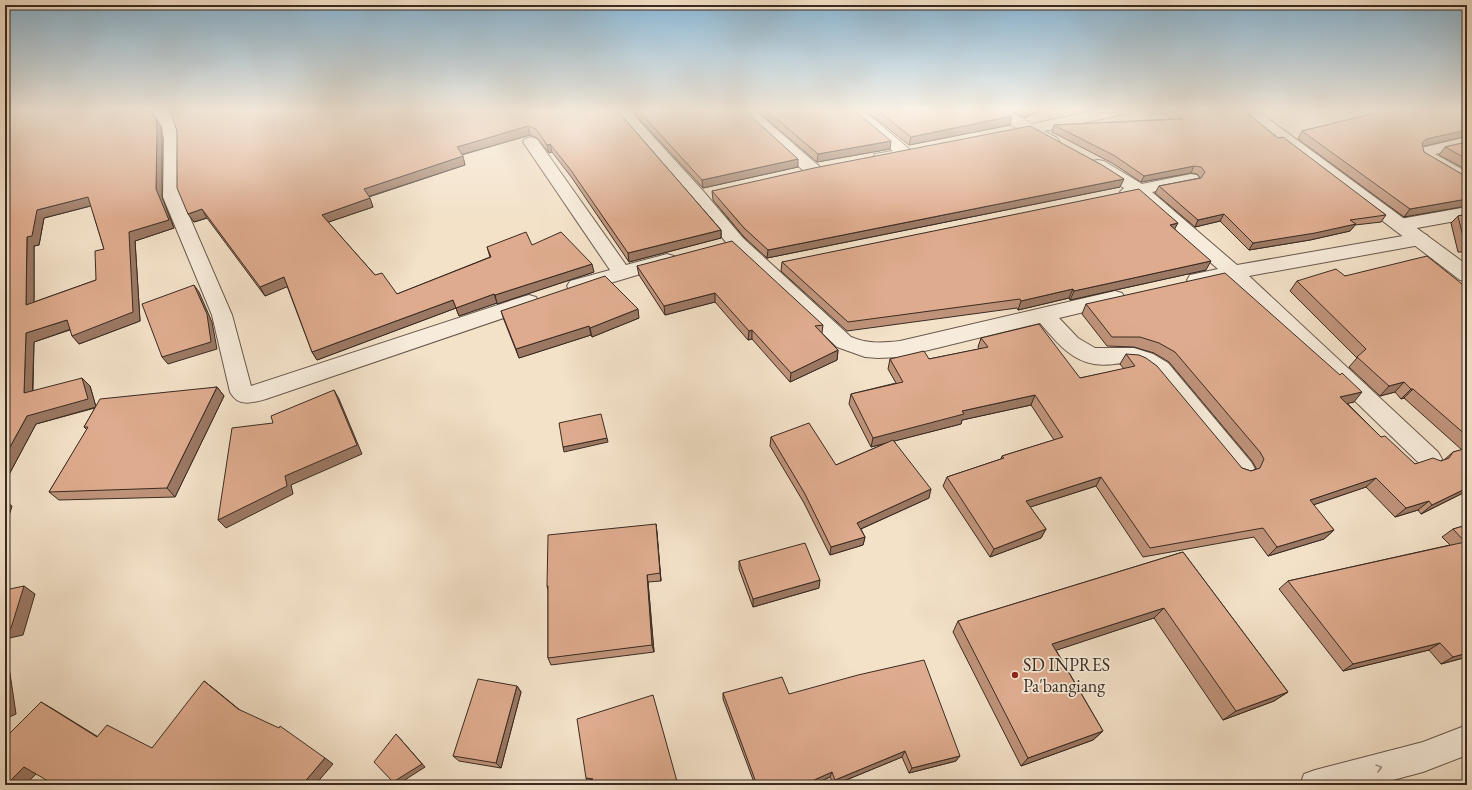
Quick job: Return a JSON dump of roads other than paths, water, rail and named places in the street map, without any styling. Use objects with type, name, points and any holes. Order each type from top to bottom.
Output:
[{"type":"street","points":[[174,146],[172,197],[222,315],[241,392],[245,395],[258,393],[621,272],[682,256]]},
{"type":"street","points":[[534,146],[621,272]]},
{"type":"street","points":[[657,146],[705,194],[736,242],[772,265],[844,342],[856,349],[876,352],[900,349],[1044,314],[1135,294]]},
{"type":"street","points":[[786,146],[813,170]]},
{"type":"street","points":[[867,160],[913,152],[904,146]]},
{"type":"street","points":[[1294,146],[1467,275]]},
{"type":"street","points":[[1450,146],[1427,151],[1425,154],[1467,179]]},
{"type":"street","points":[[1084,158],[1139,190],[1233,272],[1430,459]]},
{"type":"street","points":[[1115,195],[1191,178]]},
{"type":"street","points":[[1400,225],[1467,213]]},
{"type":"street","points":[[1180,284],[1233,272],[1420,239]]},
{"type":"street","points":[[713,248],[736,242]]},
{"type":"street","points":[[1044,314],[1081,352],[1091,356],[1138,355],[1148,359],[1160,369],[1243,469]]},
{"type":"street","points":[[1315,785],[1423,757],[1467,740]]},
{"type":"place","name":"SD INPRES Pa'bangiang","points":[[1015,675]]}]
